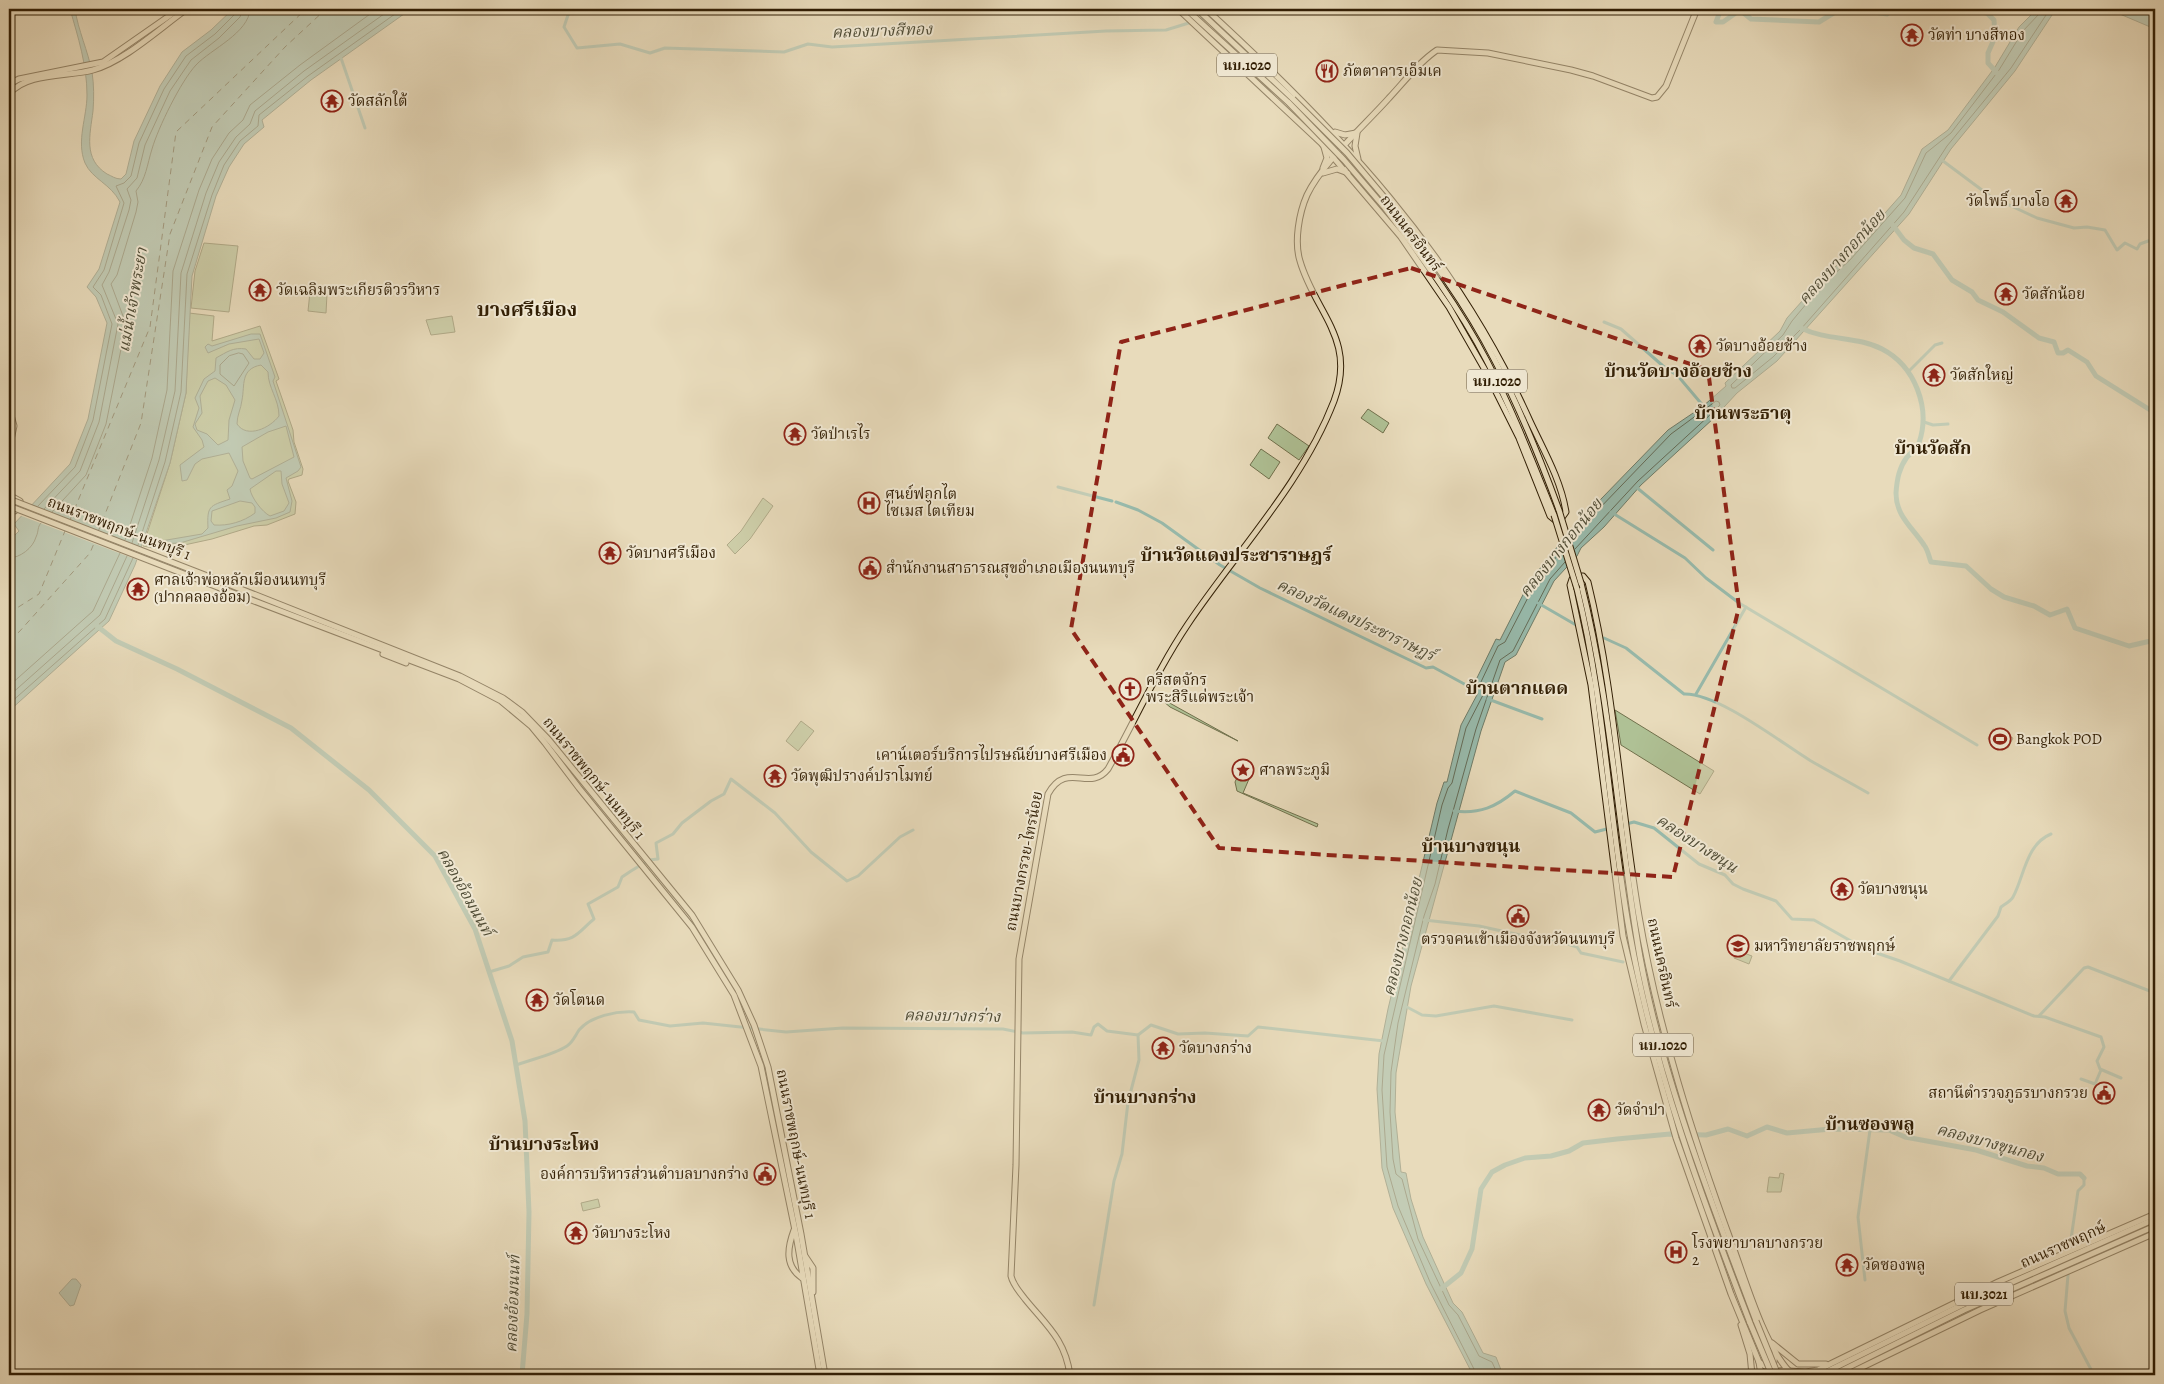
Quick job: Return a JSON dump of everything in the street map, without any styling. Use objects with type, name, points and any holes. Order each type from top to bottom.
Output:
[{"type":"main road","points":[[93,68],[112,57],[180,9]]},
{"type":"main road","points":[[9,94],[21,84],[111,63],[188,9]]},
{"type":"main road","name":"ถนนนครอินทร์","points":[[1178,9],[1322,144],[1349,173],[1401,237],[1445,301],[1479,358],[1531,467],[1550,516],[1555,520],[1561,519],[1565,515],[1565,508],[1547,458],[1498,355],[1473,312],[1412,224],[1332,131],[1270,68],[1208,11]]},
{"type":"main road","name":"ถนนนครอินทร์","points":[[1186,9],[1291,101]]},
{"type":"main road","name":"ถนนบางกรวย-ไทรน้อย","points":[[1070,1375],[1066,1356],[1058,1338],[1015,1287],[1011,1279],[1016,1170],[1019,959],[1048,794],[1054,784],[1062,778],[1093,778],[1102,775],[1108,769],[1169,655],[1191,619],[1306,458],[1327,417],[1336,391],[1340,360],[1337,340],[1305,275],[1298,252],[1304,204],[1310,190],[1356,133],[1432,52],[1440,49],[1488,53],[1571,70],[1601,78],[1646,97],[1657,97],[1666,86],[1698,9]]},
{"type":"main road","name":"ถนนนครอินทร์","points":[[1198,10],[1238,46],[1291,101],[1388,206],[1428,254],[1494,357],[1532,437],[1559,510],[1582,583],[1593,631],[1604,686],[1641,959],[1659,1033],[1771,1375]]},
{"type":"main road","points":[[1238,46],[1270,68]]},
{"type":"main road","points":[[9,84],[19,79],[82,70]]},
{"type":"main road","points":[[9,89],[20,81],[35,76]]},
{"type":"main road","points":[[1332,131],[1345,135],[1356,133],[1355,147],[1358,159],[1348,161],[1349,173],[1337,170],[1322,173],[1327,158],[1322,144],[1333,142],[1335,137],[1332,131]]},
{"type":"main road","name":"ถนนนครอินทร์","points":[[1388,206],[1486,359],[1515,418],[1554,515],[1577,589],[1590,653],[1624,936],[1643,1020],[1673,1130],[1679,1138],[1716,1235],[1778,1375]]},
{"type":"main road","points":[[1412,224],[1428,254]]},
{"type":"main road","points":[[1401,237],[1421,258]]},
{"type":"main road","points":[[9,408],[14,426],[9,449]]},
{"type":"main road","points":[[1515,418],[1531,467]]},
{"type":"main road","points":[[9,421],[9,440]]},
{"type":"main road","points":[[1532,437],[1547,458]]},
{"type":"main road","points":[[9,495],[20,501],[15,511],[9,511]]},
{"type":"main road","name":"ถนนราชพฤกษ์-นนทบุรี 1","points":[[9,499],[241,593]]},
{"type":"main road","name":"ถนนราชพฤกษ์-นนทบุรี 1","points":[[9,506],[482,685],[503,698],[533,725],[642,860],[697,922],[728,970],[754,1025],[770,1076],[805,1256],[825,1375]]},
{"type":"main road","name":"ถนนนครอินทร์","points":[[1691,1132],[1650,974],[1623,826],[1605,663],[1588,582],[1583,576],[1577,576],[1572,579],[1570,585],[1579,620],[1591,685],[1611,830],[1639,981],[1659,1062],[1680,1132],[1679,1138],[1731,1294],[1759,1362],[1761,1375]]},
{"type":"main road","points":[[241,593],[274,599],[410,652]]},
{"type":"main road","points":[[241,593],[406,663]]},
{"type":"main road","points":[[1579,620],[1590,653]]},
{"type":"main road","points":[[1593,631],[1605,663]]},
{"type":"main road","name":"ถนนราชพฤกษ์-นนทบุรี 1","points":[[647,866],[723,973],[749,1031],[764,1078],[794,1229],[820,1375]]},
{"type":"main road","points":[[1641,959],[1650,974]]},
{"type":"main road","points":[[1639,981],[1643,1020]]},
{"type":"main road","name":"ถนนนครอินทร์","points":[[1693,1138],[1774,1352],[1789,1371]]},
{"type":"main road","points":[[2140,1226],[2155,1215]]},
{"type":"main road","name":"นบ.3021","points":[[2073,1251],[2155,1215]]},
{"type":"main road","name":"ถนนราชพฤกษ์","points":[[1820,1375],[2073,1251],[2155,1220]]},
{"type":"main road","name":"ถนนราชพฤกษ์","points":[[1833,1375],[2002,1293],[2155,1226]]},
{"type":"main road","points":[[794,1229],[789,1262],[792,1270],[803,1279]]},
{"type":"main road","points":[[1723,1232],[1738,1259]]},
{"type":"main road","name":"นบ.3021","points":[[1846,1375],[1980,1310],[2155,1233]]},
{"type":"main road","name":"นบ.3021","points":[[1789,1371],[1814,1372],[1951,1304],[2065,1255]]},
{"type":"main road","points":[[1980,1310],[2001,1296],[2002,1293]]},
{"type":"main road","points":[[1731,1294],[1750,1354],[1752,1375]]},
{"type":"main road","points":[[1951,1304],[1972,1300]]},
{"type":"main road","points":[[1769,1339],[1784,1355],[1798,1364],[1819,1366],[1832,1363]]},
{"type":"main road","points":[[1759,1362],[1765,1366],[1770,1366],[1774,1362],[1774,1352]]},
{"type":"main road","points":[[1771,1375],[1781,1370],[1798,1374]]},
{"type":"highlighted area","points":[[1411,268],[1708,370],[1739,607],[1673,877],[1219,848],[1071,629],[1121,342]]},
{"type":"shaded area","points":[[204,243],[238,246],[229,312],[191,308],[195,271]]},
{"type":"shaded area","points":[[310,292],[327,294],[326,313],[308,311]]},
{"type":"shaded area","points":[[189,313],[214,316],[212,341],[260,326],[279,379],[276,381],[293,430],[294,442],[303,469],[302,475],[288,481],[296,502],[295,514],[267,525],[254,526],[212,539],[158,549],[143,546],[170,463],[186,393]]},
{"type":"shaded area","points":[[452,316],[455,332],[431,335],[426,320]]},
{"type":"shaded area","points":[[1368,409],[1389,423],[1383,433],[1361,418]]},
{"type":"shaded area","points":[[1277,424],[1309,446],[1299,460],[1268,438]]},
{"type":"shaded area","points":[[1261,449],[1280,462],[1269,479],[1250,465]]},
{"type":"shaded area","points":[[866,495],[875,500],[868,514],[859,510]]},
{"type":"shaded area","points":[[763,498],[773,506],[750,539],[735,554],[727,545],[741,531]]},
{"type":"shaded area","points":[[1157,696],[1238,741],[1170,707]]},
{"type":"shaded area","points":[[1615,710],[1714,771],[1700,794],[1621,745]]},
{"type":"shaded area","points":[[801,721],[814,731],[798,751],[786,741]]},
{"type":"shaded area","name":"Bangkok POD","points":[[1993,729],[2013,738],[2008,748],[1988,739]]},
{"type":"shaded area","points":[[1242,767],[1252,772],[1243,793],[1318,824],[1317,827],[1237,791],[1235,782]]},
{"type":"shaded area","points":[[1736,950],[1752,956],[1749,964],[1734,958]]},
{"type":"shaded area","points":[[1780,1173],[1784,1174],[1781,1192],[1767,1192],[1769,1177],[1779,1178]]},
{"type":"shaded area","points":[[598,1199],[600,1207],[583,1211],[581,1203]]},
{"type":"water","name":"แม่น้ำเจ้าพระยา","points":[[70,9],[75,9],[92,72],[94,96],[90,138],[91,154],[99,168],[115,178],[121,179],[126,174],[134,141],[160,86],[182,52],[211,30],[233,9],[411,9],[311,80],[262,120],[264,127],[244,144],[229,167],[216,196],[192,276],[186,393],[170,463],[135,565],[109,621],[9,711],[9,541],[19,531],[14,524],[70,464],[88,419],[107,323],[96,297],[87,287],[99,269],[120,202],[112,191],[88,169],[85,163],[82,138],[87,103],[87,84]]},
{"type":"water","name":"คลองบางกอกน้อย","points":[[2037,9],[2056,9],[2015,71],[1951,149],[1909,214],[1777,361],[1737,393],[1714,418],[1641,485],[1604,527],[1581,548],[1577,556],[1554,581],[1516,655],[1505,662],[1481,731],[1411,986],[1396,1073],[1395,1112],[1401,1172],[1406,1173],[1411,1199],[1423,1237],[1453,1303],[1462,1312],[1483,1353],[1496,1357],[1503,1375],[1473,1375],[1426,1284],[1393,1208],[1382,1168],[1377,1089],[1379,1054],[1388,1009],[1437,803],[1444,782],[1447,782],[1461,725],[1478,693],[1474,684],[1496,639],[1500,640],[1530,581],[1569,532],[1668,430],[1702,407],[1726,386],[1725,383],[1780,331],[1787,318],[1819,282],[1847,256],[1901,195],[1922,149],[1948,130],[1995,67],[2019,27]]},
{"type":"water","points":[[2108,9],[2155,10],[2155,29]]},
{"type":"water","points":[[251,334],[260,334],[275,377],[273,381],[301,467],[286,478],[292,501],[290,512],[276,518],[237,526],[180,543],[155,544],[155,542],[202,534],[208,528],[208,515],[211,508],[218,503],[230,499],[227,490],[232,486],[238,471],[229,453],[202,459],[195,464],[187,480],[182,481],[180,465],[204,447],[202,440],[193,427],[199,408],[195,398],[204,379],[215,371],[216,358],[230,350],[237,349],[246,349],[254,359],[260,359],[264,353],[259,339],[229,344],[208,353],[205,347],[208,344],[212,346]],"holes":[[[261,365],[268,372],[279,416],[264,428],[247,431],[237,424],[245,378],[254,367]],[[215,378],[226,385],[235,400],[229,420],[228,440],[218,445],[207,434],[197,430],[195,424],[202,413],[200,396],[208,381]],[[286,426],[294,457],[252,479],[243,461],[242,447],[268,432]],[[276,471],[281,471],[282,484],[289,503],[284,511],[270,516],[260,508],[250,489]],[[240,501],[252,503],[255,507],[255,513],[235,523],[214,525],[211,521],[212,511]]]},
{"type":"water","points":[[72,1279],[76,1279],[81,1285],[74,1305],[70,1306],[59,1293]]},
{"type":"pier","points":[[29,504],[144,548],[140,561],[19,515]]},
{"type":"waterway","name":"คลองบางสีทอง","points":[[573,9],[568,15],[564,27],[577,48],[620,44],[650,53],[665,48],[784,52],[808,44],[832,47],[1106,31],[1166,30],[1192,22]]},
{"type":"waterway","name":"คลองบางสีทอง","points":[[1198,20],[1233,9]]},
{"type":"waterway","name":"คลองบางสีทอง","points":[[1721,9],[1716,22],[1723,22],[1740,10],[1751,19],[1819,22],[1840,9]]},
{"type":"waterway","name":"คลองบางสีทอง","points":[[1854,9],[1887,14],[1893,9]]},
{"type":"waterway","name":"คลองบางสีทอง","points":[[1963,9],[1987,13],[1994,20],[1995,37],[1988,53],[1988,63],[1998,74]]},
{"type":"waterway","points":[[341,58],[365,128]]},
{"type":"waterway","points":[[1943,161],[1990,196],[2037,218],[2074,228],[2087,227],[2105,230],[2117,250],[2125,243],[2137,249],[2140,244],[2151,240]]},
{"type":"waterway","name":"คลองบางกอกน้อย","points":[[1892,224],[1904,240],[1914,248],[1933,254],[1952,280],[1972,292],[1978,300],[2003,312],[2039,338],[2054,342],[2058,353],[2068,350],[2087,362],[2096,376],[2155,413]]},
{"type":"waterway","points":[[1604,322],[1621,329],[1663,366],[1678,376],[1705,408]]},
{"type":"waterway","points":[[1801,328],[1821,335],[1862,342],[1882,349],[1894,356],[1911,377],[1921,402],[1922,430],[1918,445],[1904,461],[1900,470],[1896,493],[1902,515],[1925,547],[1931,562],[1966,566],[1991,589],[2004,597],[2034,606],[2050,615],[2067,609],[2075,628],[2129,646],[2155,640]]},
{"type":"waterway","points":[[1909,371],[1935,345],[1942,343]]},
{"type":"waterway","points":[[1924,422],[1933,425],[1948,424]]},
{"type":"waterway","name":"คลองวัดแดงประชาราษฎร์","points":[[1058,487],[1112,501]]},
{"type":"waterway","points":[[1636,487],[1713,550]]},
{"type":"waterway","name":"คลองวัดแดงประชาราษฎร์","points":[[1116,502],[1138,510],[1162,523],[1220,565],[1260,588],[1426,668],[1433,667],[1479,692]]},
{"type":"waterway","name":"คลองบางกอกน้อย","points":[[1611,512],[1685,558],[1706,578],[1739,603],[1977,745]]},
{"type":"waterway","name":"คลองบางกอกน้อย","points":[[1538,603],[1576,625]]},
{"type":"waterway","points":[[1696,694],[1746,607]]},
{"type":"waterway","name":"คลองอ้อมนนท์","points":[[97,626],[116,641],[177,669],[291,728],[369,790],[435,856],[475,929],[512,1041],[525,1121],[529,1212],[527,1314],[522,1375]]},
{"type":"waterway","points":[[1604,638],[1626,648],[1684,694],[1714,701],[1731,710],[1811,761],[1868,793]]},
{"type":"waterway","points":[[1488,699],[1542,719]]},
{"type":"waterway","points":[[489,972],[509,966],[523,957],[548,952],[552,940],[567,939],[576,935],[594,919],[588,904],[618,887],[622,877],[631,871],[649,860],[658,859],[656,843],[673,834],[682,823],[711,801],[724,794],[731,779],[775,813],[811,852],[847,881],[858,876],[900,837],[913,830]]},
{"type":"waterway","name":"คลองบางขนุน","points":[[1454,811],[1463,812],[1487,808],[1515,791],[1571,813],[1595,832],[1634,822],[1654,828],[1699,864],[1725,875],[1733,884],[1743,889],[1776,901],[1792,919],[1814,920],[1865,949],[1900,961],[2034,1016],[2045,1017],[2101,1037],[2104,1047],[2097,1061],[2100,1069],[2121,1078]]},
{"type":"waterway","points":[[1949,981],[1998,916],[2001,907],[2012,898],[2036,845],[2051,834]]},
{"type":"waterway","name":"คลองบางกอกน้อย","points":[[1424,920],[1479,926],[1538,939],[1555,940],[1577,947],[1581,953],[1623,962]]},
{"type":"waterway","points":[[2039,1016],[2084,968],[2088,967],[2155,993]]},
{"type":"waterway","points":[[1405,1006],[1422,1015],[1436,1016],[1494,1006],[1572,1020]]},
{"type":"waterway","name":"คลองบางกร่าง","points":[[516,1065],[567,1046],[579,1030],[590,1021],[604,1015],[627,1012],[634,1012],[639,1020],[670,1026],[703,1023],[786,1032],[843,1028],[1003,1029],[1023,1033],[1072,1032],[1091,1035],[1094,1027],[1098,1024],[1107,1031],[1138,1035],[1151,1025],[1178,1034],[1205,1033],[1248,1036],[1258,1027],[1384,1041]]},
{"type":"waterway","points":[[1094,1305],[1114,1181],[1122,1154],[1128,1102],[1139,1060],[1138,1035]]},
{"type":"waterway","points":[[2081,1079],[2095,1084],[2101,1070]]},
{"type":"waterway","name":"คลองบางขุนกอง","points":[[1441,1289],[1461,1273],[1472,1249],[1481,1189],[1492,1172],[1525,1158],[1551,1156],[1569,1151],[1583,1143],[1670,1134],[1706,1135],[1728,1129],[1747,1136],[1767,1127],[1787,1133],[1831,1129],[1889,1130],[1905,1137],[1976,1150],[2027,1166],[2044,1168],[2058,1174],[2080,1174],[2084,1178]]},
{"type":"waterway","points":[[1865,1280],[1858,1217],[1870,1130]]},
{"type":"waterway","points":[[2084,1178],[2084,1185],[2078,1191],[2071,1239],[2065,1311],[2069,1328],[2094,1375]]},
{"type":"ferry route","points":[[70,520],[150,327],[176,132],[306,9]]},
{"type":"ferry route","points":[[98,532],[141,423],[170,234],[212,127],[285,47],[326,9]]},
{"type":"ferry route","points":[[9,613],[39,594],[65,531]]},
{"type":"ferry route","points":[[9,639],[19,632],[90,553],[95,541]]},
{"type":"place","name":"วัดท่า บางสีทอง","points":[[1912,35]]},
{"type":"place","name":"ภัตตาคารเอ็มเค","points":[[1327,71]]},
{"type":"place","name":"วัดสลักใต้","points":[[332,101]]},
{"type":"place","name":"วัดโพธิ์ บางโอ","points":[[2066,201]]},
{"type":"place","name":"วัดเฉลิมพระเกียรติวรวิหาร","points":[[260,290]]},
{"type":"place","name":"วัดสักน้อย","points":[[2006,294]]},
{"type":"place","name":"วัดบางอ้อยช้าง","points":[[1700,346]]},
{"type":"place","name":"วัดสักใหญ่","points":[[1934,375]]},
{"type":"place","name":"วัดป่าเรไร","points":[[795,434]]},
{"type":"place","name":"ศูนย์ฟอกไต ไซเมส ไตเทียม","points":[[869,503]]},
{"type":"place","name":"วัดบางศรีเมือง","points":[[610,553]]},
{"type":"place","name":"สำนักงานสาธารณสุขอำเภอเมืองนนทบุรี","points":[[870,568]]},
{"type":"place","name":"ศาลเจ้าพ่อหลักเมืองนนทบุรี (ปากคลองอ้อม)","points":[[138,589]]},
{"type":"place","name":"คริสตจักร พระสิริแด่พระเจ้า","points":[[1130,689]]},
{"type":"place","name":"Bangkok POD","points":[[2000,739]]},
{"type":"place","name":"เคาน์เตอร์บริการไปรษณีย์บางศรีเมือง","points":[[1123,755]]},
{"type":"place","name":"ศาลพระภูมิ","points":[[1243,770]]},
{"type":"place","name":"วัดพุฒิปรางค์ปราโมทย์","points":[[775,776]]},
{"type":"place","name":"วัดบางขนุน","points":[[1842,889]]},
{"type":"place","name":"ตรวจคนเข้าเมืองจังหวัดนนทบุรี","points":[[1518,916]]},
{"type":"place","name":"มหาวิทยาลัยราชพฤกษ์","points":[[1738,946]]},
{"type":"place","name":"วัดโตนด","points":[[537,1000]]},
{"type":"place","name":"วัดบางกร่าง","points":[[1163,1048]]},
{"type":"place","name":"สถานีตำรวจภูธรบางกรวย","points":[[2104,1093]]},
{"type":"place","name":"วัดจําปา","points":[[1599,1110]]},
{"type":"place","name":"องค์การบริหารส่วนตำบลบางกร่าง","points":[[765,1174]]},
{"type":"place","name":"วัดบางระโหง","points":[[576,1233]]},
{"type":"place","name":"โรงพยาบาลบางกรวย 2","points":[[1676,1252]]},
{"type":"place","name":"วัดซองพลู","points":[[1847,1265]]},
{"type":"district","name":"บางศรีเมือง","points":[[527,309]]},
{"type":"district","name":"บ้านวัดบางอ้อยช้าง","points":[[1678,371]]},
{"type":"district","name":"บ้านพระธาตุ","points":[[1743,413]]},
{"type":"district","name":"บ้านวัดสัก","points":[[1933,448]]},
{"type":"district","name":"บ้านวัดแดงประชาราษฎร์","points":[[1236,555]]},
{"type":"district","name":"บ้านตากแดด","points":[[1517,688]]},
{"type":"district","name":"บ้านบางขนุน","points":[[1471,846]]},
{"type":"district","name":"บ้านบางกร่าง","points":[[1145,1097]]},
{"type":"district","name":"บ้านซองพลู","points":[[1870,1124]]},
{"type":"district","name":"บ้านบางระโหง","points":[[544,1144]]}]
